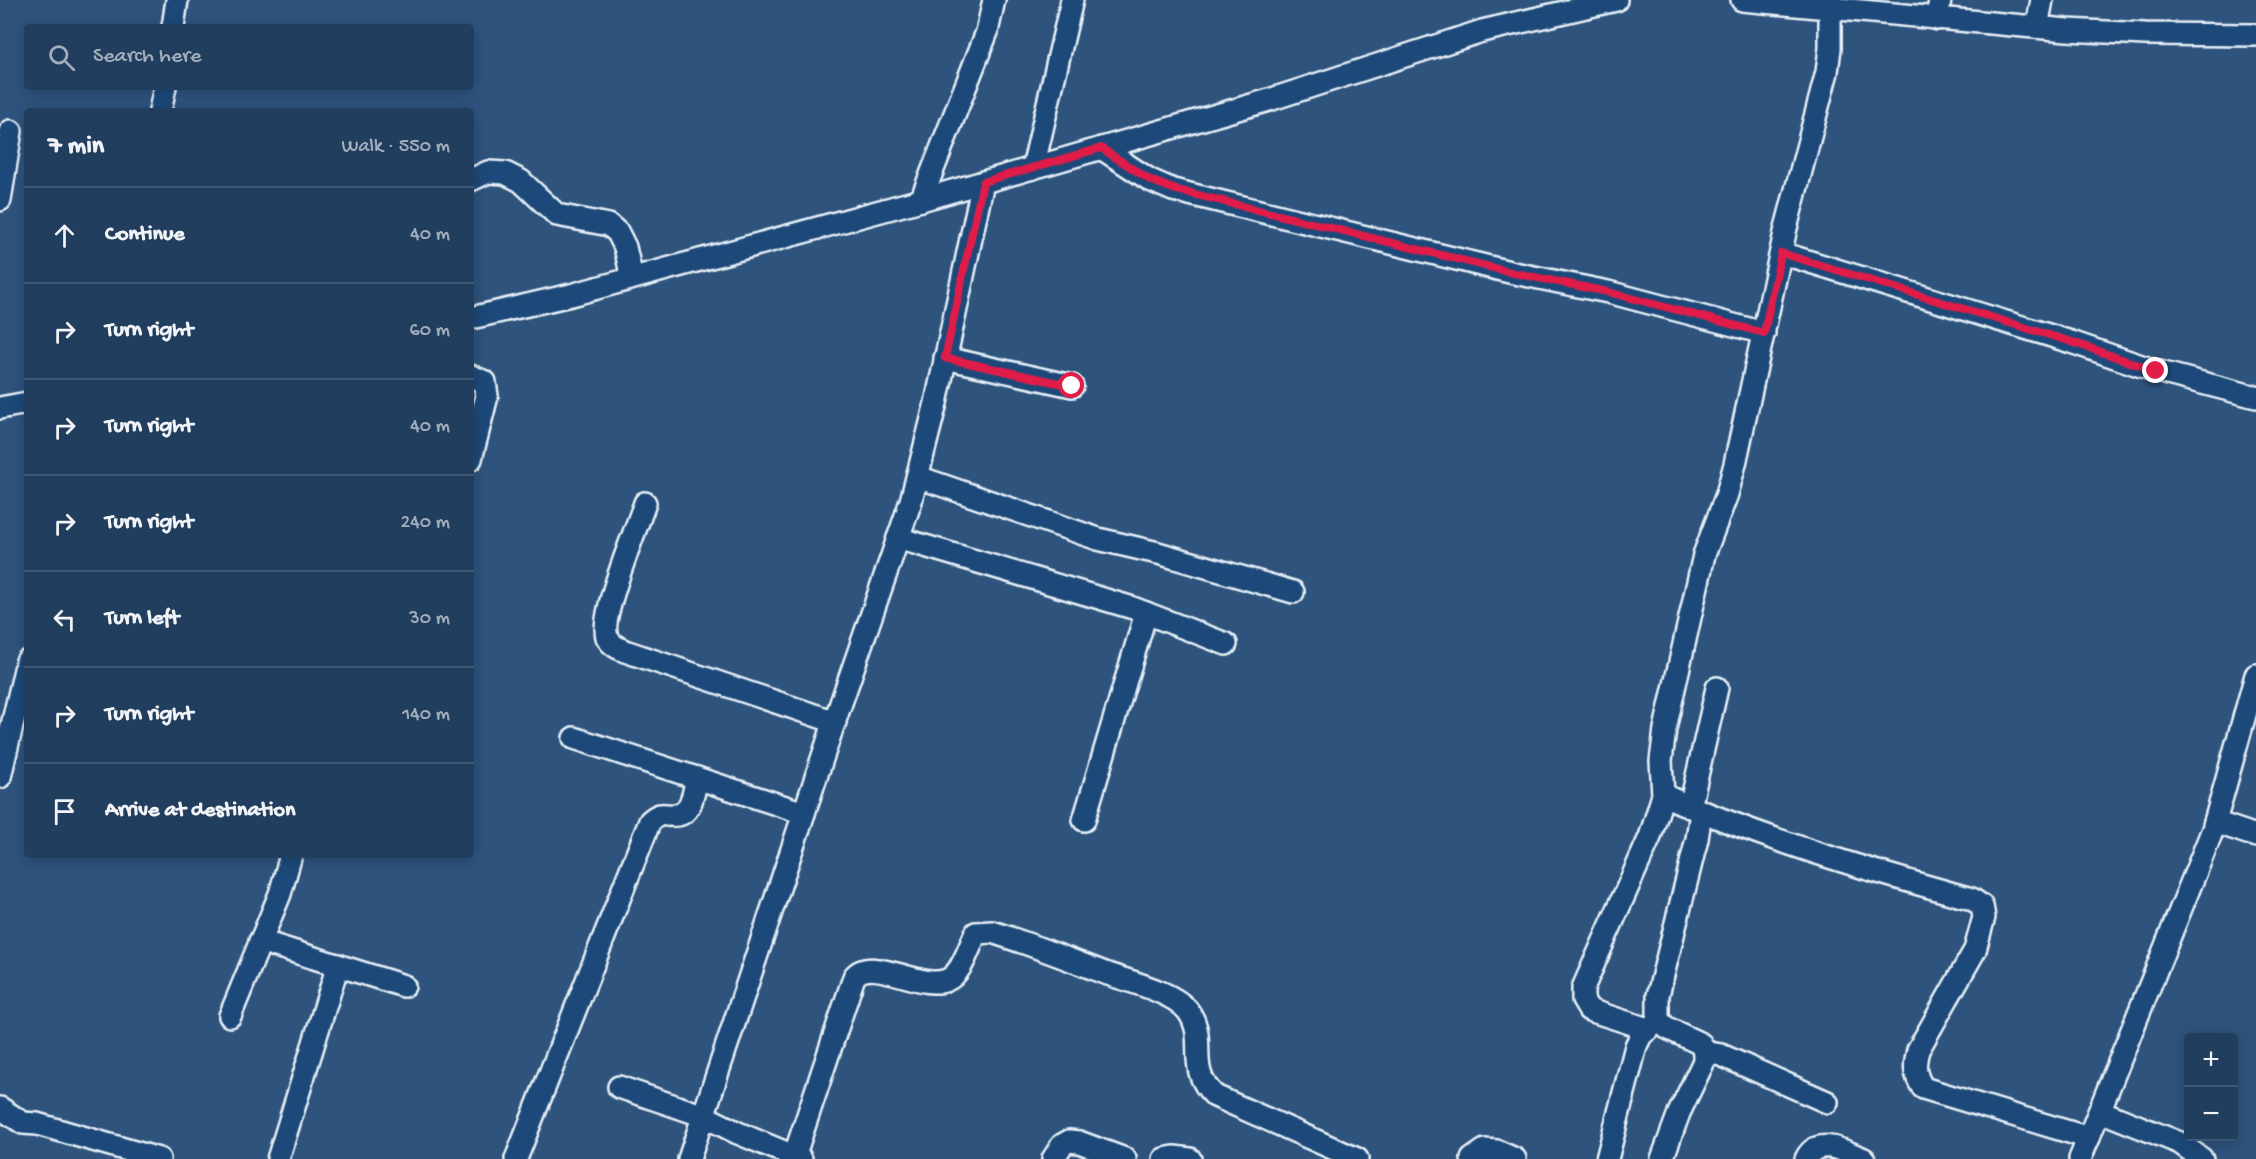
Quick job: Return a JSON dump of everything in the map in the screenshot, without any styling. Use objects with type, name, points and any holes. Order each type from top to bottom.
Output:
[{"type":"street","points":[[173,24],[177,0]]},
{"type":"street","points":[[921,200],[987,32],[994,0]]},
{"type":"street","points":[[1033,168],[1072,0]]},
{"type":"street","points":[[474,317],[633,278],[921,200],[1269,100],[1482,32],[1616,0]]},
{"type":"street","points":[[1742,0],[1939,9],[2037,27],[2145,34],[2256,34]]},
{"type":"street","points":[[2037,27],[2042,0]]},
{"type":"street","points":[[1662,1159],[1679,1113],[1704,1062],[1701,1044],[1667,1028],[1589,1010],[1583,1000],[1583,988],[1650,837],[1663,795],[1661,761],[1665,729],[1704,555],[1736,464],[1781,253],[1827,72],[1830,48],[1830,4]]},
{"type":"street","points":[[161,108],[164,90]]},
{"type":"street","points":[[0,200],[13,131]]},
{"type":"street","points":[[1101,148],[1141,174],[1173,189],[1514,273],[1608,292],[1764,333]]},
{"type":"street","points":[[474,179],[488,172],[505,173],[521,182],[557,215],[609,225],[618,232],[625,247],[633,278]]},
{"type":"street","points":[[689,1159],[918,477],[983,182]]},
{"type":"street","points":[[1781,253],[2072,342],[2156,371],[2256,397]]},
{"type":"street","points":[[945,358],[1072,386]]},
{"type":"street","points":[[474,377],[485,382],[487,396],[474,447]]},
{"type":"street","points":[[0,408],[24,404]]},
{"type":"street","points":[[918,477],[1098,539],[1158,553],[1293,592]]},
{"type":"street","points":[[645,503],[608,611],[606,635],[612,645],[835,722]]},
{"type":"street","points":[[898,538],[1133,608],[1226,644]]},
{"type":"street","points":[[1084,820],[1146,613]]},
{"type":"street","points":[[0,777],[24,675]]},
{"type":"street","points":[[2080,1159],[2215,822],[2256,675]]},
{"type":"street","points":[[1607,1159],[1635,1046],[1641,1035],[1653,1025],[1658,995],[1697,840],[1696,810],[1717,688]]},
{"type":"street","points":[[574,738],[804,813]]},
{"type":"street","points":[[516,1159],[650,822],[658,815],[666,813],[676,815],[685,812],[690,804],[698,778]]},
{"type":"street","points":[[1663,795],[1696,810],[1885,875],[1972,899],[1982,906],[1984,917],[1975,950],[1918,1050],[1914,1066],[1916,1078],[1923,1088],[2089,1138]]},
{"type":"street","points":[[2215,822],[2256,836]]},
{"type":"street","points":[[230,1016],[287,874],[290,858]]},
{"type":"street","points":[[619,1087],[704,1116],[797,1158],[854,977],[858,971],[869,968],[930,982],[946,981],[955,974],[976,933],[992,932],[1144,987],[1179,1003],[1188,1011],[1194,1023],[1201,1080],[1215,1096],[1357,1159]]},
{"type":"street","points":[[260,941],[404,986]]},
{"type":"street","points":[[278,1159],[338,965]]},
{"type":"street","points":[[1704,1052],[1721,1055],[1827,1102]]},
{"type":"street","points":[[0,1108],[23,1123],[38,1124],[159,1159]]},
{"type":"street","points":[[2100,1111],[2180,1143],[2202,1159]]},
{"type":"street","points":[[1053,1159],[1062,1145],[1069,1141],[1079,1142],[1125,1159]]},
{"type":"street","points":[[1806,1159],[1816,1148],[1826,1146],[1864,1159]]},
{"type":"street","points":[[1472,1159],[1485,1150],[1497,1151],[1515,1159]]},
{"type":"street","points":[[1164,1159],[1174,1157],[1190,1159]]},
{"type":"route","points":[[1072,386],[945,358],[983,182],[1101,148],[1150,180],[1173,189],[1514,273],[1608,292],[1764,333],[1781,253],[2072,342],[2156,371]]}]
